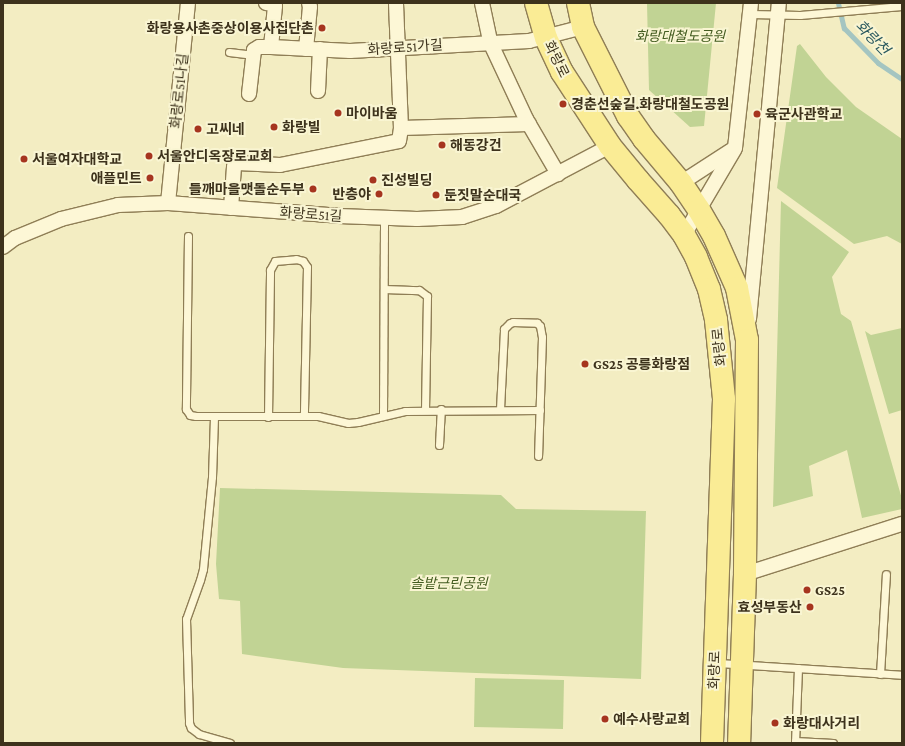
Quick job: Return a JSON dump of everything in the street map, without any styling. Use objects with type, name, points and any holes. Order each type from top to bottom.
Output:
[{"type":"main road","name":"화랑로","points":[[536,3],[546,38],[562,72],[610,146],[669,215],[684,236],[696,257],[710,295],[716,320],[724,399],[712,743]]},
{"type":"main road","name":"화랑로","points":[[578,3],[583,28],[628,116],[644,139],[681,183],[699,210],[714,236],[737,288],[746,340],[744,574],[739,743]]},
{"type":"street","name":"화랑로51나길","points":[[168,203],[188,3]]},
{"type":"street","points":[[266,3],[275,6],[271,47]]},
{"type":"street","points":[[309,3],[318,91]]},
{"type":"street","points":[[231,208],[234,167],[237,163],[280,165],[395,143],[400,139],[399,47],[396,3]]},
{"type":"street","points":[[482,3],[490,42],[529,124],[558,174]]},
{"type":"street","points":[[684,236],[735,148],[750,9]]},
{"type":"street","points":[[746,340],[779,9]]},
{"type":"street","name":"화랑로51가길","points":[[252,55],[256,48],[271,47],[350,50],[529,41],[583,28]]},
{"type":"street","points":[[249,94],[252,55]]},
{"type":"street","points":[[401,128],[529,124]]},
{"type":"street","name":"화랑로51길","points":[[3,247],[15,238],[61,219],[118,205],[168,203],[384,217],[462,217],[496,206],[610,146]]},
{"type":"street","points":[[681,183],[735,148]]},
{"type":"street","points":[[744,574],[902,524]]},
{"type":"lane","points":[[750,9],[779,9],[800,15],[902,6]]},
{"type":"lane","points":[[228,52],[252,55]]},
{"type":"lane","points":[[383,415],[384,217]]},
{"type":"lane","points":[[188,236],[186,409],[191,416],[318,416],[348,423],[358,422],[394,412],[425,409],[540,410]]},
{"type":"lane","points":[[268,417],[270,270],[275,261],[296,259],[304,261],[307,267],[304,416]]},
{"type":"lane","points":[[384,289],[419,290],[427,296],[425,409]]},
{"type":"lane","points":[[500,409],[504,329],[510,323],[534,322],[540,326],[542,330],[538,456]]},
{"type":"lane","points":[[439,445],[441,409]]},
{"type":"lane","points":[[214,416],[212,477],[203,569],[186,619],[189,723],[191,728],[199,734],[230,743]]},
{"type":"lane","points":[[880,674],[886,574]]},
{"type":"lane","points":[[714,663],[902,675]]},
{"type":"lane","points":[[798,668],[795,742],[833,743]]},
{"type":"green space","name":"화랑대철도공원","points":[[647,3],[716,3],[704,126],[690,127],[649,90]]},
{"type":"green space","points":[[800,44],[826,77],[856,107],[902,139],[902,244],[887,236],[854,244],[777,188],[797,46]]},
{"type":"green space","points":[[781,201],[849,252],[832,277],[841,314],[851,321],[902,499],[902,509],[862,518],[847,450],[809,466],[813,496],[773,507]]},
{"type":"green space","points":[[902,328],[902,410],[889,414],[865,331],[871,335]]},
{"type":"green space","name":"솔밭근린공원","points":[[220,488],[501,495],[516,509],[646,511],[641,679],[343,668],[242,654],[240,601],[219,599],[216,564]]},
{"type":"green space","points":[[475,678],[564,680],[563,729],[474,727]]},
{"type":"waterway","name":"화랑천","points":[[838,3],[844,28],[878,63],[902,79]]},
{"type":"place","name":"화랑용사촌중상이용사집단촌","points":[[322,28]]},
{"type":"place","name":"경춘선숲길.화랑대철도공원","points":[[563,104]]},
{"type":"place","name":"마이바움","points":[[338,113]]},
{"type":"place","name":"육군사관학교","points":[[757,114]]},
{"type":"place","name":"화랑빌","points":[[274,127]]},
{"type":"place","name":"고씨네","points":[[198,129]]},
{"type":"place","name":"해동강건","points":[[442,145]]},
{"type":"place","name":"서울안디옥장로교회","points":[[149,156]]},
{"type":"place","name":"서울여자대학교","points":[[24,159]]},
{"type":"place","name":"애플민트","points":[[150,178]]},
{"type":"place","name":"진성빌딩","points":[[373,180]]},
{"type":"place","name":"들깨마을맷돌순두부","points":[[313,189]]},
{"type":"place","name":"반층야","points":[[379,194]]},
{"type":"place","name":"둔짓말순대국","points":[[436,195]]},
{"type":"place","name":"GS25 공릉화랑점","points":[[585,364]]},
{"type":"place","name":"GS25","points":[[807,590]]},
{"type":"place","name":"효성부동산","points":[[810,607]]},
{"type":"place","name":"예수사랑교회","points":[[605,719]]},
{"type":"place","name":"화랑대사거리","points":[[775,723]]}]
